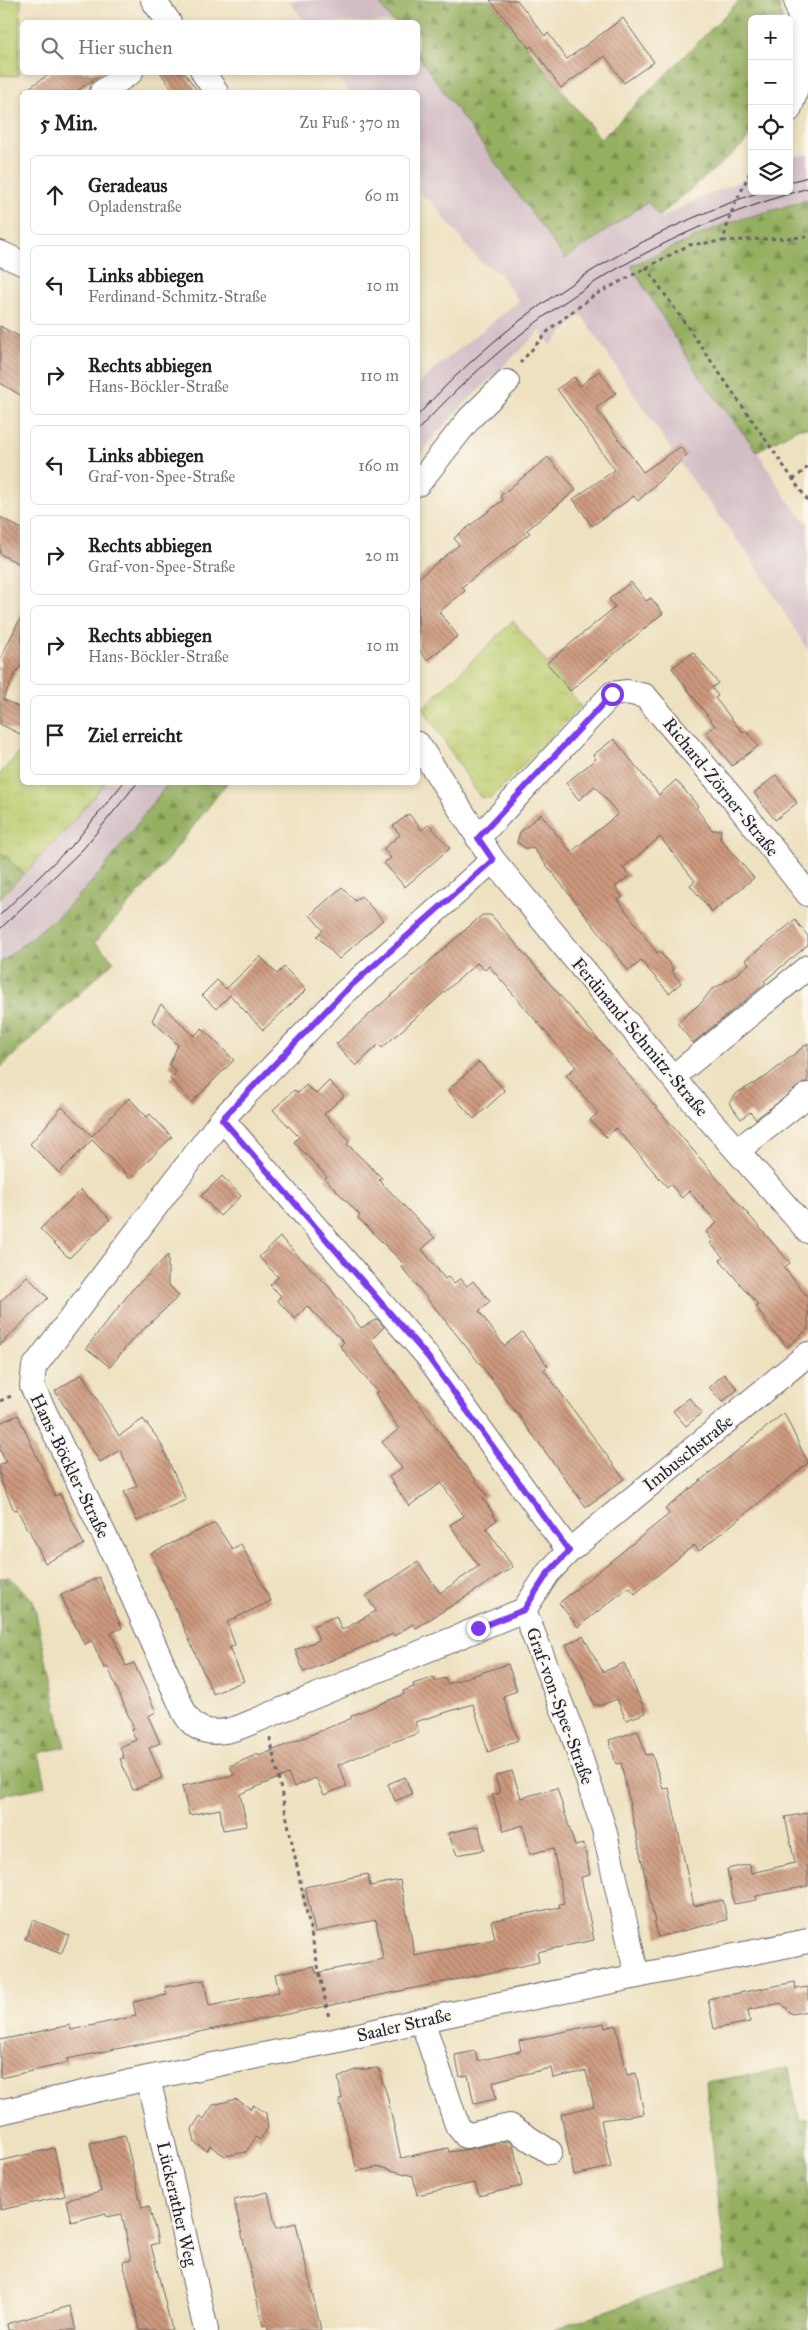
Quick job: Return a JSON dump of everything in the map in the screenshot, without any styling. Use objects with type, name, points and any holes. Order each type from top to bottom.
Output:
[{"type":"street","points":[[153,0],[168,20]]},
{"type":"street","points":[[791,105],[800,62],[802,27],[796,0]]},
{"type":"street","points":[[105,90],[127,75]]},
{"type":"street","points":[[205,75],[215,90]]},
{"type":"street","points":[[0,253],[20,262]]},
{"type":"street","points":[[420,481],[470,418],[507,382]]},
{"type":"street","name":"Richard-Zörner-Straße","points":[[478,838],[612,694],[627,692],[645,696],[664,716],[734,799],[808,894]]},
{"type":"street","name":"Ferdinand-Schmitz-Straße","points":[[420,747],[493,860],[673,1077],[807,1228]]},
{"type":"street","name":"Hans-Böckler-Straße","points":[[493,860],[344,992],[222,1119],[34,1367],[32,1386],[116,1559],[189,1722],[197,1728],[207,1732],[228,1731],[524,1610]]},
{"type":"street","points":[[673,1077],[808,967]]},
{"type":"street","points":[[738,1151],[808,1095]]},
{"type":"street","points":[[222,1119],[428,1357],[569,1551]]},
{"type":"street","name":"Imbuschstraße","points":[[569,1551],[808,1354]]},
{"type":"street","name":"Graf-von-Spee-Straße","points":[[569,1551],[548,1573],[524,1610],[573,1735],[604,1829],[637,1976]]},
{"type":"street","name":"Saaler Straße","points":[[0,2112],[148,2078],[334,2041],[422,2020],[808,1941]]},
{"type":"street","points":[[422,2020],[457,2125],[466,2136],[510,2126],[550,2152]]},
{"type":"street","name":"Lückerather Weg","points":[[148,2078],[206,2330]]},
{"type":"path","points":[[723,241],[731,213],[748,177]]},
{"type":"path","points":[[507,382],[531,348],[551,328],[593,296],[689,245],[723,241],[808,237]]},
{"type":"path","points":[[646,267],[808,501]]},
{"type":"path","points":[[793,480],[808,467]]},
{"type":"path","points":[[266,1716],[334,2041]]},
{"type":"shaded area","points":[[289,0],[377,0],[392,20],[303,20]]},
{"type":"shaded area","points":[[420,59],[565,259],[648,201],[661,218],[689,203],[748,178],[748,195],[793,195],[793,157],[808,154],[808,200],[727,223],[631,266],[699,376],[757,451],[788,501],[808,524],[808,651],[752,560],[680,463],[581,314],[551,345],[540,331],[462,406],[435,435],[420,455],[420,383],[434,369],[519,301],[499,273],[479,261],[432,202],[420,194],[420,90],[347,90],[336,75],[420,75]]},
{"type":"shaded area","points":[[103,785],[166,785],[101,872],[64,911],[0,963],[0,898],[63,833]]},
{"type":"green space","points":[[0,0],[21,0],[18,76],[0,75]]},
{"type":"green space","points":[[377,0],[490,0],[601,139],[740,0],[778,0],[781,15],[748,15],[748,138],[743,145],[659,216],[648,202],[565,259],[420,59],[420,20],[392,20]]},
{"type":"green space","points":[[808,200],[808,428],[799,428],[757,451],[699,376],[631,266],[727,223]]},
{"type":"green space","points":[[513,621],[581,706],[491,798],[480,797],[423,708]]},
{"type":"green space","points":[[20,751],[20,785],[103,785],[63,833],[24,874],[0,852],[0,774]]},
{"type":"green space","points":[[166,785],[225,785],[156,874],[95,942],[114,961],[0,1068],[0,963],[64,911],[101,872]]},
{"type":"green space","points":[[2,853],[24,874],[0,898],[0,854]]},
{"type":"green space","points":[[9,1577],[33,1600],[65,1747],[39,1753],[46,1786],[0,1796],[0,1578]]},
{"type":"green space","points":[[789,2068],[799,2120],[808,2119],[808,2330],[551,2330],[726,2270],[706,2082]]},
{"type":"building","points":[[490,0],[517,0],[545,36],[548,33],[567,59],[623,18],[654,62],[624,83],[605,56],[561,88],[531,46],[529,48]]},
{"type":"building","points":[[48,75],[100,75],[79,90],[26,90]]},
{"type":"building","points":[[162,75],[186,75],[197,90],[173,90]]},
{"type":"building","points":[[0,326],[20,337],[20,395],[0,383]]},
{"type":"building","points":[[599,371],[616,393],[596,408],[643,472],[680,447],[687,455],[638,501],[634,496],[592,526],[573,499],[615,470],[557,389],[574,377],[580,386]]},
{"type":"building","points":[[548,457],[576,490],[527,530],[530,533],[462,587],[465,591],[439,612],[458,636],[427,660],[420,651],[420,576],[459,545],[454,538],[503,500],[500,496]]},
{"type":"building","points":[[0,517],[20,528],[20,564],[0,554]]},
{"type":"building","points":[[631,582],[646,601],[651,598],[663,613],[570,691],[547,663],[615,607],[609,599]]},
{"type":"building","points":[[20,619],[20,667],[3,699],[20,708],[20,734],[0,724],[0,659]]},
{"type":"building","points":[[693,652],[718,683],[712,688],[718,696],[715,698],[743,733],[746,731],[758,746],[732,766],[706,733],[715,726],[672,668]]},
{"type":"building","points":[[614,739],[659,795],[676,780],[698,806],[696,808],[712,830],[721,830],[720,839],[754,878],[712,912],[690,885],[695,881],[660,837],[623,868],[629,876],[615,887],[623,897],[618,900],[657,953],[659,951],[674,969],[671,970],[681,983],[669,993],[641,961],[629,971],[533,848],[525,848],[517,842],[520,832],[541,814],[571,852],[618,814],[595,786],[579,800],[566,783],[596,759],[593,755]]},
{"type":"building","points":[[776,775],[797,803],[775,820],[754,793]]},
{"type":"building","points":[[409,814],[422,830],[429,824],[450,848],[405,887],[384,863],[391,858],[383,849],[400,835],[393,826]]},
{"type":"building","points":[[342,887],[355,901],[361,896],[383,920],[339,959],[317,936],[323,930],[310,915]]},
{"type":"building","points":[[482,915],[491,915],[790,1263],[784,1268],[808,1297],[808,1329],[787,1347],[768,1325],[756,1306],[758,1305],[720,1260],[723,1257],[710,1243],[713,1241],[706,1232],[717,1223],[689,1191],[682,1198],[670,1184],[667,1187],[616,1128],[606,1137],[590,1120],[598,1113],[566,1075],[576,1067],[489,966],[485,970],[477,963],[382,1048],[379,1044],[356,1066],[336,1044]]},
{"type":"building","points":[[795,920],[808,936],[808,945],[764,981],[766,983],[693,1043],[677,1023],[702,1002],[711,990],[730,979],[749,964],[746,960]]},
{"type":"building","points":[[260,956],[277,974],[284,967],[306,990],[263,1030],[230,995],[216,1009],[202,995],[217,980],[226,989]]},
{"type":"building","points":[[161,1004],[194,1036],[202,1028],[234,1060],[192,1102],[170,1079],[176,1073],[169,1065],[178,1045],[152,1020]]},
{"type":"building","points":[[808,1043],[808,1080],[756,1119],[750,1112],[741,1119],[729,1103],[737,1093],[767,1076]]},
{"type":"building","points":[[479,1062],[505,1091],[474,1119],[448,1090]]},
{"type":"building","points":[[329,1081],[344,1096],[324,1114],[350,1141],[347,1144],[382,1178],[379,1180],[435,1238],[422,1249],[445,1279],[448,1277],[454,1284],[460,1278],[467,1286],[473,1281],[490,1301],[479,1311],[504,1346],[522,1332],[548,1366],[544,1370],[624,1479],[586,1507],[485,1370],[401,1266],[404,1264],[358,1218],[360,1215],[325,1179],[327,1177],[294,1142],[299,1137],[273,1110],[294,1090],[298,1093],[306,1085],[316,1094]]},
{"type":"building","points":[[129,1098],[147,1117],[150,1114],[172,1137],[130,1178],[92,1140],[59,1173],[30,1144],[62,1107],[92,1136]]},
{"type":"building","points":[[222,1176],[241,1196],[220,1216],[201,1196]]},
{"type":"building","points":[[81,1190],[110,1219],[69,1258],[40,1229]]},
{"type":"building","points":[[280,1237],[329,1287],[361,1328],[377,1319],[384,1327],[371,1340],[487,1495],[483,1498],[497,1520],[486,1528],[513,1567],[416,1628],[413,1624],[394,1636],[393,1634],[304,1672],[295,1650],[319,1640],[313,1626],[336,1616],[342,1630],[376,1611],[366,1596],[418,1562],[440,1593],[479,1566],[450,1525],[464,1516],[441,1483],[409,1506],[389,1477],[402,1468],[382,1442],[399,1429],[375,1393],[377,1392],[340,1346],[344,1342],[307,1306],[295,1319],[277,1300],[281,1296],[270,1285],[278,1277],[259,1257]]},
{"type":"building","points":[[168,1255],[168,1284],[179,1296],[131,1341],[110,1367],[86,1348],[132,1290]]},
{"type":"building","points":[[27,1276],[48,1298],[0,1345],[0,1302]]},
{"type":"building","points":[[82,1374],[119,1436],[143,1419],[159,1440],[186,1500],[137,1521],[124,1492],[137,1486],[120,1450],[100,1462],[55,1391]]},
{"type":"building","points":[[724,1374],[738,1389],[722,1402],[709,1387]]},
{"type":"building","points":[[689,1398],[702,1413],[686,1426],[673,1411]]},
{"type":"building","points":[[784,1413],[808,1463],[699,1551],[694,1545],[635,1594],[629,1587],[578,1627],[559,1603],[669,1514],[665,1509]]},
{"type":"building","points":[[18,1415],[55,1496],[60,1494],[84,1545],[45,1563],[17,1509],[14,1510],[0,1479],[0,1465],[6,1462],[0,1450],[0,1423]]},
{"type":"building","points":[[215,1523],[232,1549],[241,1544],[271,1601],[227,1622],[235,1645],[229,1648],[244,1681],[213,1694],[151,1553]]},
{"type":"building","points":[[99,1577],[122,1628],[111,1633],[126,1666],[134,1663],[156,1712],[148,1716],[160,1743],[149,1748],[162,1778],[133,1790],[120,1759],[124,1758],[120,1747],[136,1740],[131,1730],[134,1729],[108,1667],[104,1668],[92,1641],[84,1644],[61,1595]]},
{"type":"building","points":[[583,1636],[603,1672],[624,1663],[646,1713],[626,1720],[617,1699],[602,1705],[594,1705],[580,1669],[566,1645]]},
{"type":"building","points":[[508,1664],[517,1691],[503,1696],[518,1740],[488,1752],[473,1704],[415,1722],[419,1733],[338,1765],[347,1786],[324,1795],[316,1778],[294,1787],[288,1774],[240,1794],[247,1826],[223,1830],[220,1809],[189,1815],[182,1786],[234,1775],[230,1766],[352,1718],[351,1716],[404,1694],[403,1691],[414,1687],[413,1684],[434,1677],[435,1681],[445,1678],[447,1684]]},
{"type":"building","points":[[638,1731],[646,1755],[652,1754],[663,1789],[669,1788],[694,1906],[723,1900],[727,1920],[658,1937],[621,1763],[616,1764],[609,1740]]},
{"type":"building","points":[[512,1771],[521,1798],[557,1788],[575,1846],[584,1844],[590,1875],[581,1877],[594,1940],[537,1952],[539,1962],[518,1967],[67,2059],[68,2063],[0,2078],[0,2040],[70,2025],[71,2030],[136,2016],[133,2002],[167,1995],[165,1987],[204,1980],[209,2006],[279,1992],[275,1974],[314,1966],[316,1973],[383,1959],[376,1920],[315,1932],[305,1887],[368,1874],[370,1886],[400,1880],[415,1956],[495,1939],[491,1921],[560,1907],[559,1904],[564,1903],[553,1848],[530,1854],[523,1825],[504,1831],[492,1795],[500,1793],[495,1776]]},
{"type":"building","points":[[405,1777],[412,1794],[395,1801],[388,1784]]},
{"type":"building","points":[[808,1813],[808,1886],[756,1896],[757,1900],[734,1904],[727,1869],[750,1864],[751,1873],[795,1863],[785,1817]]},
{"type":"building","points":[[479,1826],[484,1850],[457,1855],[448,1833]]},
{"type":"building","points":[[33,1920],[69,1935],[61,1954],[25,1939]]},
{"type":"building","points":[[795,1982],[796,1989],[808,1987],[808,2011],[792,2014],[781,2003],[748,2010],[750,2022],[714,2029],[708,1999]]},
{"type":"building","points":[[604,2023],[605,2028],[616,2025],[627,2075],[636,2073],[644,2114],[601,2120],[611,2167],[574,2175],[561,2114],[594,2106],[586,2071],[553,2078],[551,2068],[503,2079],[493,2082],[496,2099],[474,2104],[468,2075],[460,2077],[455,2055],[475,2051],[478,2061],[521,2051],[519,2041]]},
{"type":"building","points":[[378,2068],[387,2095],[401,2158],[448,2148],[449,2152],[507,2141],[513,2144],[522,2186],[479,2196],[475,2183],[417,2195],[413,2176],[380,2167],[357,2171],[339,2099],[342,2099],[338,2078],[355,2070]]},
{"type":"building","points":[[236,2099],[251,2109],[253,2105],[266,2113],[268,2128],[260,2140],[256,2137],[246,2152],[225,2156],[210,2146],[207,2151],[195,2143],[192,2129],[200,2116],[204,2119],[213,2105]]},
{"type":"building","points":[[125,2135],[142,2208],[149,2206],[156,2233],[158,2243],[151,2245],[172,2330],[140,2330],[123,2262],[131,2260],[122,2214],[107,2217],[106,2213],[71,2222],[66,2200],[101,2192],[90,2143]]},
{"type":"building","points":[[54,2148],[65,2196],[0,2210],[0,2161]]},
{"type":"building","points":[[268,2192],[276,2228],[296,2223],[321,2330],[268,2330],[267,2325],[263,2326],[234,2200]]},
{"type":"building","points":[[70,2306],[76,2330],[8,2330],[7,2324]]},
{"type":"tram line","points":[[793,181],[808,177]]},
{"type":"tram line","points":[[420,428],[459,388],[503,349],[548,314],[596,282],[646,253],[698,228],[752,206],[808,188]]},
{"type":"tram line","points":[[420,413],[454,378],[493,343],[533,310],[576,281],[620,254],[666,230],[752,195]]},
{"type":"tram line","points":[[0,915],[75,842],[122,785]]},
{"type":"tram line","points":[[0,929],[83,849],[136,785]]},
{"type":"route","points":[[478,1628],[524,1610],[548,1573],[569,1551],[428,1357],[222,1119],[344,992],[493,860],[478,838],[612,694]]}]
